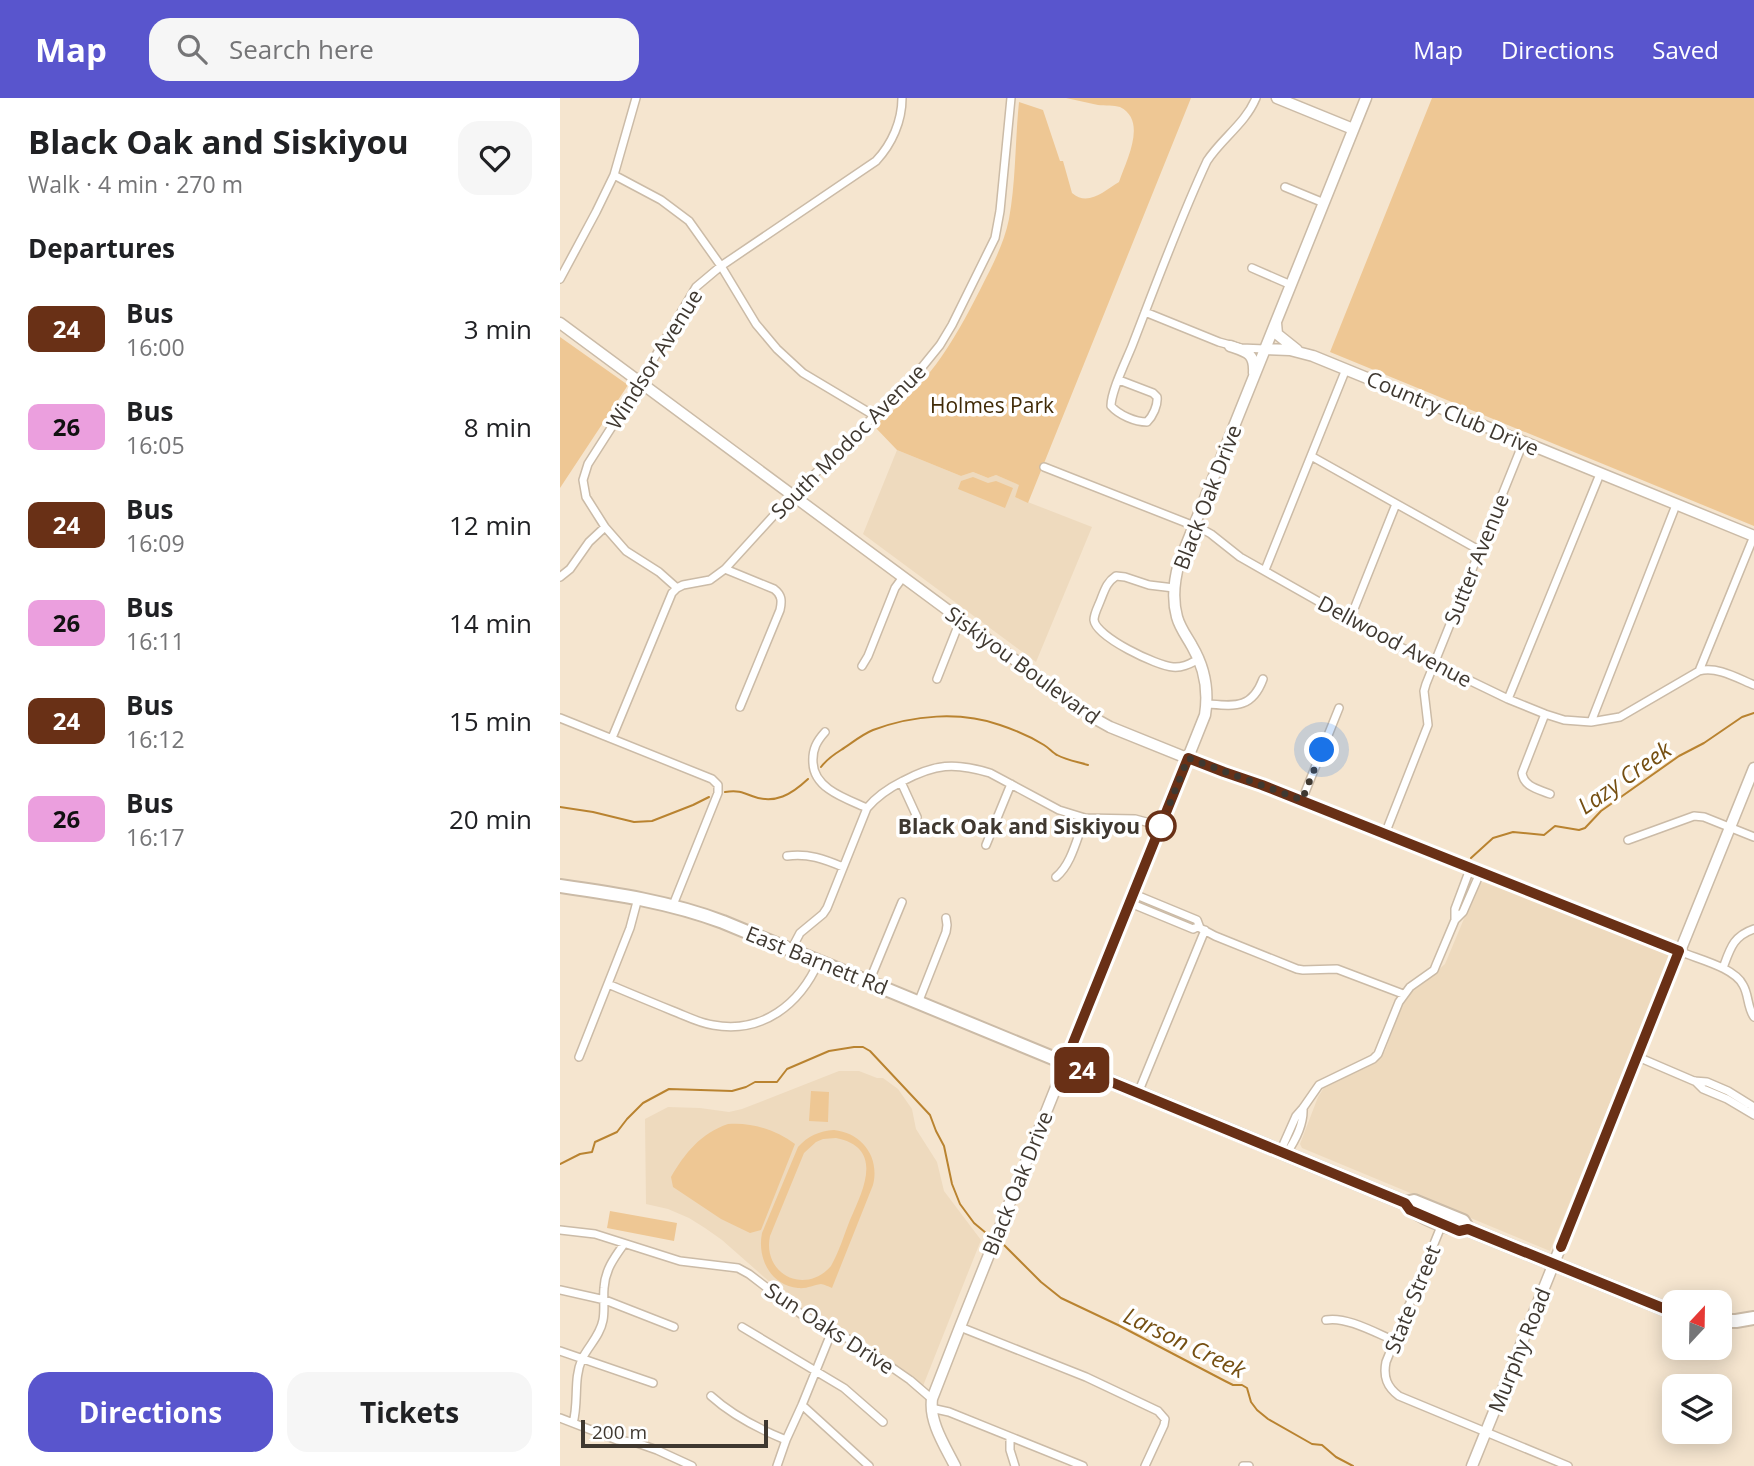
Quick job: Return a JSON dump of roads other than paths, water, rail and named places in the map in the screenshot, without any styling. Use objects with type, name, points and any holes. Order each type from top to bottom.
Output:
[{"type":"main road","name":"East Barnett Rd","points":[[560,886],[673,905],[723,922],[1405,1203]]},
{"type":"main road","points":[[1468,1229],[1463,1221],[1414,1201],[1405,1203],[1410,1210],[1459,1231],[1468,1229],[1662,1308]]},
{"type":"main road","points":[[1732,1321],[1754,1318]]},
{"type":"street","points":[[560,279],[614,175],[636,98]]},
{"type":"street","name":"Windsor Avenue","points":[[677,588],[659,572],[626,551],[589,505],[584,488],[584,473],[588,464],[696,287],[720,266],[876,161],[896,128],[902,98]]},
{"type":"street","name":"South Modoc Avenue","points":[[677,588],[709,580],[725,569],[793,495],[914,377],[940,345],[995,238],[1011,98]]},
{"type":"street","points":[[1119,380],[1157,397],[1151,418],[1147,422],[1116,412],[1111,406],[1112,398],[1145,312],[1207,161],[1220,143],[1243,121],[1256,98]]},
{"type":"street","points":[[1277,98],[1353,129]]},
{"type":"street","name":"Black Oak Drive","points":[[932,1403],[960,1326],[1202,725],[1207,704],[1207,684],[1199,659],[1180,626],[1175,606],[1174,588],[1179,563],[1366,98]]},
{"type":"street","points":[[614,175],[648,192],[682,215],[695,229],[756,324],[777,349],[803,373],[875,416]]},
{"type":"street","points":[[1286,187],[1324,203]]},
{"type":"street","points":[[1252,268],[1291,285]]},
{"type":"street","name":"Country Club Drive","points":[[1145,312],[1230,346],[1301,352],[1754,536]]},
{"type":"street","name":"Siskiyou Boulevard","points":[[560,323],[1092,717],[1110,727],[1302,800],[1723,968],[1741,981],[1754,1017]]},
{"type":"street","points":[[1276,323],[1275,330],[1280,337],[1301,352]]},
{"type":"street","points":[[1230,346],[1252,357],[1253,379]]},
{"type":"street","points":[[1265,570],[1346,369]]},
{"type":"street","name":"Sutter Avenue","points":[[1385,834],[1428,726],[1424,691],[1433,663],[1523,443]]},
{"type":"street","points":[[1311,456],[1479,550]]},
{"type":"street","name":"Dellwood Avenue","points":[[1044,467],[1211,534],[1240,557],[1390,642],[1545,714],[1574,722],[1620,717],[1699,671]]},
{"type":"street","points":[[1508,699],[1601,474]]},
{"type":"street","points":[[1350,619],[1396,503]]},
{"type":"street","points":[[1591,722],[1676,505]]},
{"type":"street","points":[[560,577],[570,569],[589,541],[605,527]]},
{"type":"street","points":[[1754,536],[1699,671],[1712,670],[1754,685]]},
{"type":"street","points":[[725,569],[774,589],[782,600],[740,707]]},
{"type":"street","points":[[1174,588],[1149,586],[1116,576],[1107,584],[1095,616],[1095,624],[1117,642],[1162,665],[1177,667],[1199,659]]},
{"type":"street","points":[[862,666],[895,588],[903,577]]},
{"type":"street","points":[[612,738],[665,605],[677,588]]},
{"type":"street","points":[[937,679],[962,622]]},
{"type":"street","points":[[1207,704],[1231,706],[1247,702],[1260,688],[1263,678]]},
{"type":"street","points":[[1302,800],[1339,708]]},
{"type":"street","points":[[1545,714],[1522,773],[1526,784],[1550,794]]},
{"type":"street","points":[[560,718],[712,779],[718,785],[717,797],[673,905]]},
{"type":"street","points":[[825,732],[818,740],[813,754],[817,777],[826,787],[867,808]]},
{"type":"street","points":[[791,950],[800,933],[827,908],[867,808],[880,795],[928,769],[952,766],[970,768],[990,773],[1059,810],[1085,818],[1135,819],[1161,826]]},
{"type":"street","name":"Murphy Road","points":[[1472,1466],[1754,768]]},
{"type":"street","points":[[901,782],[917,817]]},
{"type":"street","points":[[986,845],[1011,784]]},
{"type":"street","points":[[1629,840],[1694,816],[1704,817],[1754,837]]},
{"type":"street","points":[[1056,877],[1067,864],[1085,818]]},
{"type":"street","points":[[787,856],[814,856],[844,867]]},
{"type":"street","points":[[1283,1153],[1296,1116],[1319,1085],[1373,1059],[1377,1054],[1403,994],[1433,970],[1442,954],[1455,920],[1455,909],[1475,871]]},
{"type":"street","points":[[579,1057],[630,928],[638,898]]},
{"type":"street","points":[[1132,899],[1197,920],[1202,928],[1215,936],[1297,969],[1338,969],[1403,994]]},
{"type":"street","points":[[869,982],[902,902]]},
{"type":"street","points":[[918,1003],[946,932],[946,918]]},
{"type":"street","points":[[1138,1093],[1202,928]]},
{"type":"street","points":[[1723,968],[1737,938],[1754,929]]},
{"type":"street","points":[[608,984],[698,1021],[741,1026],[773,1016],[792,1002],[810,979],[819,961]]},
{"type":"street","points":[[1638,1057],[1694,1081],[1703,1089],[1754,1115]]},
{"type":"street","points":[[1694,1081],[1719,1087],[1754,1107]]},
{"type":"street","name":"State Street","points":[[1442,1224],[1384,1370],[1385,1378],[1392,1391],[1399,1396],[1566,1466]]},
{"type":"street","name":"Sun Oaks Drive","points":[[560,1230],[595,1234],[680,1261],[738,1268],[789,1307],[874,1355],[910,1380],[932,1403]]},
{"type":"street","points":[[573,1423],[582,1358],[601,1328],[608,1269],[624,1244]]},
{"type":"street","points":[[560,1290],[605,1300],[674,1327]]},
{"type":"street","points":[[1326,1320],[1345,1320],[1395,1341]]},
{"type":"street","points":[[960,1326],[1086,1377],[1158,1411],[1164,1419],[1164,1425],[1145,1466]]},
{"type":"street","points":[[741,1327],[844,1388],[883,1422]]},
{"type":"street","points":[[777,1466],[832,1331]]},
{"type":"street","points":[[560,1351],[653,1383]]},
{"type":"street","points":[[711,1396],[756,1428],[786,1440]]},
{"type":"street","points":[[932,1403],[1083,1466]]},
{"type":"street","points":[[932,1403],[933,1418],[955,1466]]},
{"type":"street","points":[[802,1405],[869,1466]]},
{"type":"street","points":[[560,1418],[617,1440],[657,1450],[692,1466]]},
{"type":"street","points":[[1010,1437],[1010,1450],[1015,1466]]},
{"type":"waterway","name":"Lazy Creek","points":[[1471,858],[1493,838],[1513,832],[1544,835],[1555,826],[1579,830],[1585,828],[1601,811],[1679,756],[1704,743],[1742,717],[1754,713]]},
{"type":"waterway","name":"Lazy Creek","points":[[821,767],[833,755],[873,730],[920,718],[953,716],[1006,727],[1039,742],[1061,757],[1088,765]]},
{"type":"waterway","name":"Lazy Creek","points":[[725,792],[736,791],[760,798],[776,799],[796,789],[808,779]]},
{"type":"waterway","name":"Lazy Creek","points":[[560,807],[634,822],[652,821],[709,797]]},
{"type":"waterway","name":"Larson Creek","points":[[560,1164],[580,1154],[592,1152],[595,1142],[617,1132],[643,1103],[669,1089],[732,1091],[755,1082],[777,1082],[787,1069],[829,1051],[863,1047],[870,1051],[930,1115],[944,1146],[952,1184],[960,1204],[974,1223],[986,1233]]},
{"type":"waterway","name":"Larson Creek","points":[[1003,1244],[1061,1298],[1233,1385],[1242,1385],[1247,1388],[1251,1402],[1257,1410],[1268,1419],[1312,1444],[1322,1445],[1353,1466]]},
{"type":"place","name":"Black Oak and Siskiyou","points":[[1161,826]]},
{"type":"park label","name":"Holmes Park","points":[[992,405]]}]
